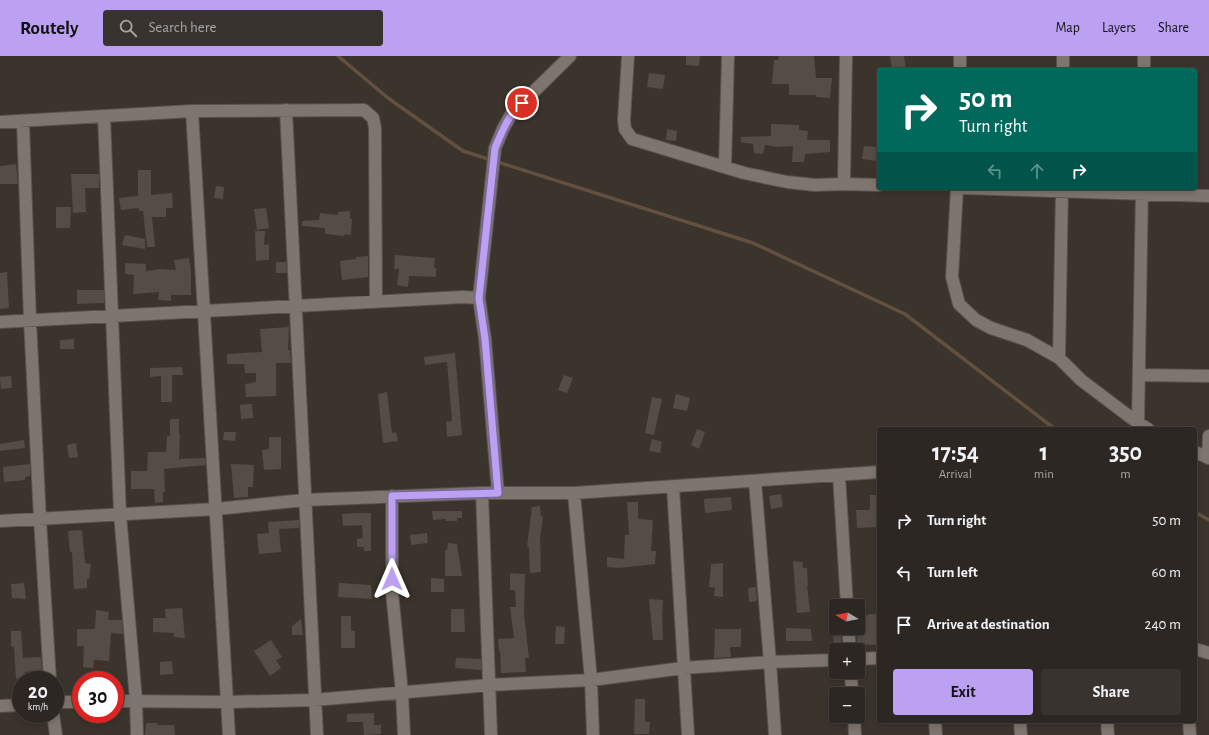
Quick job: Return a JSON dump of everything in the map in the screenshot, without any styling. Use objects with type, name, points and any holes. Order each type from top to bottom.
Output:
[{"type":"street","points":[[498,493],[485,339],[479,298],[495,148],[512,112],[570,56]]},
{"type":"street","points":[[628,56],[624,120],[625,129],[632,139],[767,179],[815,185],[877,185]]},
{"type":"street","points":[[725,167],[728,56]]},
{"type":"street","points":[[844,184],[846,56]]},
{"type":"street","points":[[960,56],[960,68]]},
{"type":"street","points":[[1063,56],[1063,68]]},
{"type":"street","points":[[1144,56],[1144,68]]},
{"type":"street","points":[[286,110],[316,735]]},
{"type":"street","points":[[0,122],[23,122],[192,111],[364,110],[373,118],[375,128],[376,302]]},
{"type":"street","points":[[192,111],[229,735]]},
{"type":"street","points":[[104,116],[120,514],[136,700],[137,735]]},
{"type":"street","points":[[23,122],[30,320],[49,671]]},
{"type":"street","points":[[957,190],[952,277],[959,304],[976,320],[991,328],[1027,340],[1059,358],[1081,380],[1145,427]]},
{"type":"street","points":[[1059,358],[1062,190]]},
{"type":"street","points":[[1102,190],[1142,191],[1209,196]]},
{"type":"street","points":[[1138,423],[1142,191]]},
{"type":"street","points":[[0,322],[463,297],[479,298]]},
{"type":"street","points":[[1139,375],[1209,376]]},
{"type":"street","points":[[1197,453],[1209,458],[1209,436]]},
{"type":"street","points":[[0,521],[216,509],[304,500],[482,492],[574,493],[877,472]]},
{"type":"street","points":[[839,475],[847,599]]},
{"type":"street","points":[[755,481],[775,735]]},
{"type":"street","points":[[673,487],[688,735]]},
{"type":"street","points":[[482,492],[491,735]]},
{"type":"street","points":[[574,493],[591,680],[593,735]]},
{"type":"street","points":[[392,496],[392,592],[402,693],[404,735]]},
{"type":"street","points":[[1197,650],[1209,653]]},
{"type":"street","points":[[865,659],[877,658]]},
{"type":"street","points":[[124,701],[228,702],[314,700],[489,685],[591,680],[683,668],[770,662],[829,660]]},
{"type":"street","points":[[0,706],[12,705]]},
{"type":"street","points":[[54,723],[56,735]]},
{"type":"street","points":[[854,723],[855,735]]},
{"type":"street","points":[[935,723],[936,735]]},
{"type":"street","points":[[1020,723],[1020,735]]},
{"type":"street","points":[[1107,723],[1108,735]]},
{"type":"street","points":[[1189,723],[1190,735]]},
{"type":"building","points":[[686,56],[700,56],[699,66],[686,65]]},
{"type":"building","points":[[779,56],[814,56],[816,78],[832,78],[830,98],[816,97],[816,95],[789,95],[789,84],[772,84],[774,60],[778,60]]},
{"type":"building","points":[[890,56],[904,56],[906,68],[892,68]]},
{"type":"building","points":[[649,73],[665,75],[663,89],[647,87]]},
{"type":"building","points":[[771,124],[799,125],[799,130],[808,131],[807,140],[830,140],[830,152],[805,154],[804,162],[792,162],[793,146],[777,147],[765,145],[763,154],[754,153],[753,144],[741,142],[741,137],[771,136]]},
{"type":"building","points":[[667,129],[677,131],[676,141],[666,140]]},
{"type":"building","points":[[864,146],[877,147],[876,161],[862,159]]},
{"type":"building","points":[[16,164],[18,184],[0,184],[0,166]]},
{"type":"building","points":[[138,170],[151,170],[151,195],[172,193],[173,208],[166,208],[166,217],[152,217],[155,247],[147,247],[143,211],[139,211],[139,208],[121,210],[119,198],[138,196]]},
{"type":"building","points":[[71,174],[99,174],[99,188],[85,188],[86,212],[73,213]]},
{"type":"building","points":[[216,186],[224,187],[223,199],[214,198]]},
{"type":"building","points":[[56,207],[71,207],[70,228],[56,228]]},
{"type":"building","points":[[266,208],[269,228],[257,230],[254,209]]},
{"type":"building","points":[[350,211],[350,219],[352,219],[351,235],[345,234],[344,236],[325,234],[325,228],[302,226],[302,221],[319,220],[320,213],[338,215],[338,212]]},
{"type":"building","points":[[255,231],[265,231],[264,245],[269,244],[269,260],[256,261]]},
{"type":"building","points":[[125,235],[145,239],[145,249],[122,245]]},
{"type":"building","points":[[395,255],[435,258],[434,268],[436,268],[436,277],[409,276],[408,287],[397,285],[399,269],[394,269]]},
{"type":"building","points":[[368,256],[368,277],[342,280],[340,261]]},
{"type":"building","points":[[189,258],[191,272],[191,295],[171,295],[171,301],[158,300],[159,292],[133,294],[134,275],[125,274],[125,263],[146,264],[146,271],[161,269],[176,270],[174,260]]},
{"type":"building","points":[[276,262],[286,262],[287,273],[276,273]]},
{"type":"building","points":[[7,272],[9,308],[0,309],[0,273]]},
{"type":"building","points":[[77,290],[104,290],[104,303],[77,304]]},
{"type":"building","points":[[289,327],[288,350],[290,350],[291,363],[276,363],[276,396],[246,397],[245,384],[256,382],[256,373],[245,373],[244,364],[227,364],[227,354],[262,352],[260,329]]},
{"type":"building","points":[[74,339],[74,349],[60,349],[60,340]]},
{"type":"building","points":[[455,353],[462,435],[447,437],[446,422],[452,421],[447,362],[425,365],[424,357]]},
{"type":"building","points":[[182,367],[183,375],[172,375],[172,402],[161,402],[161,376],[150,377],[150,368]]},
{"type":"building","points":[[564,375],[573,378],[567,393],[558,390]]},
{"type":"building","points":[[11,376],[12,388],[1,389],[0,377]]},
{"type":"building","points":[[387,392],[392,433],[396,432],[398,441],[383,443],[378,394]]},
{"type":"building","points":[[676,394],[690,398],[687,411],[673,408]]},
{"type":"building","points":[[652,397],[662,399],[654,435],[645,433]]},
{"type":"building","points":[[252,404],[253,418],[241,419],[240,405]]},
{"type":"building","points":[[170,419],[179,419],[179,459],[205,458],[206,465],[164,469],[165,492],[163,492],[163,502],[155,503],[154,489],[131,489],[131,471],[147,471],[148,452],[166,452],[167,436],[170,436]]},
{"type":"building","points":[[697,429],[705,432],[699,449],[691,445]]},
{"type":"building","points":[[224,432],[236,432],[235,441],[223,440]]},
{"type":"building","points":[[269,437],[281,437],[281,469],[264,470],[262,450],[269,449]]},
{"type":"building","points":[[652,439],[662,442],[660,453],[649,451]]},
{"type":"building","points":[[24,440],[25,448],[0,451],[0,444]]},
{"type":"building","points":[[76,443],[78,457],[69,458],[67,445]]},
{"type":"building","points":[[30,464],[30,476],[25,477],[25,480],[4,482],[3,467]]},
{"type":"building","points":[[231,464],[254,465],[253,487],[248,487],[248,497],[234,498]]},
{"type":"building","points":[[781,494],[783,507],[771,509],[769,496]]},
{"type":"building","points":[[870,495],[877,495],[877,527],[857,528],[856,510],[870,510]]},
{"type":"building","points":[[731,497],[732,510],[705,513],[704,499]]},
{"type":"building","points":[[627,502],[638,502],[638,519],[653,520],[651,551],[656,551],[655,564],[619,568],[607,567],[607,557],[624,559],[625,535],[629,535]]},
{"type":"building","points":[[540,506],[541,516],[543,517],[540,538],[541,572],[530,573],[529,547],[527,547],[532,507]]},
{"type":"building","points":[[432,511],[462,511],[462,518],[457,518],[457,521],[446,521],[446,519],[433,520]]},
{"type":"building","points":[[371,513],[371,551],[364,551],[364,547],[357,547],[357,539],[363,538],[362,525],[343,526],[342,514]]},
{"type":"building","points":[[299,520],[299,528],[279,529],[281,552],[259,554],[257,534],[269,533],[268,522]]},
{"type":"building","points":[[82,530],[85,563],[91,564],[89,579],[87,579],[87,588],[74,589],[72,552],[70,552],[68,531]]},
{"type":"building","points":[[427,533],[428,543],[411,545],[410,535]]},
{"type":"building","points":[[448,543],[457,544],[462,576],[445,576],[445,550],[447,550]]},
{"type":"building","points":[[793,561],[802,562],[803,568],[807,568],[807,586],[810,612],[797,613]]},
{"type":"building","points":[[723,563],[723,597],[714,596],[715,588],[709,587],[711,564]]},
{"type":"building","points":[[510,573],[525,574],[524,614],[529,658],[525,658],[526,672],[501,673],[498,639],[514,638],[510,607],[516,607],[515,590],[510,590]]},
{"type":"building","points":[[431,578],[444,579],[444,592],[431,592]]},
{"type":"building","points":[[24,583],[26,599],[12,598],[11,584]]},
{"type":"building","points":[[339,583],[371,585],[372,599],[338,597]]},
{"type":"building","points":[[756,587],[757,601],[749,602],[748,588]]},
{"type":"building","points":[[649,599],[663,600],[663,640],[653,640]]},
{"type":"building","points":[[182,608],[185,638],[174,637],[174,633],[153,632],[153,618],[166,618],[165,609]]},
{"type":"building","points":[[451,609],[464,609],[465,632],[451,632]]},
{"type":"building","points":[[96,610],[109,612],[108,620],[122,620],[123,634],[111,633],[109,661],[94,660],[93,668],[83,667],[84,646],[77,646],[77,629],[95,629]]},
{"type":"building","points":[[877,614],[876,645],[857,643],[856,635],[865,635],[865,615]]},
{"type":"building","points":[[341,616],[351,616],[351,631],[355,631],[355,648],[341,648]]},
{"type":"building","points":[[301,619],[303,635],[292,635],[292,626]]},
{"type":"building","points":[[556,626],[565,627],[564,644],[555,644]]},
{"type":"building","points":[[786,628],[811,629],[812,641],[786,641]]},
{"type":"building","points":[[715,629],[741,629],[741,647],[730,647],[731,657],[714,658]]},
{"type":"building","points":[[11,631],[21,631],[23,658],[41,657],[42,670],[16,671],[14,647],[11,646]]},
{"type":"building","points":[[833,635],[841,635],[842,643],[834,643]]},
{"type":"building","points":[[271,640],[282,657],[276,660],[281,668],[270,676],[254,651]]},
{"type":"building","points":[[456,658],[481,659],[481,670],[455,668]]},
{"type":"building","points":[[172,661],[173,674],[160,675],[160,662]]},
{"type":"building","points":[[635,699],[645,699],[645,722],[650,722],[649,734],[634,734]]},
{"type":"building","points":[[374,713],[374,725],[381,725],[381,734],[364,735],[363,722],[347,722],[347,714]]},
{"type":"building","points":[[146,723],[157,723],[157,725],[174,725],[175,735],[145,735]]},
{"type":"waterway","points":[[338,56],[388,98],[463,151],[753,243],[905,314],[1052,427]]},
{"type":"waterway","points":[[1197,513],[1209,520]]},
{"type":"route","points":[[392,579],[392,496],[482,492],[498,493],[485,339],[479,298],[495,148],[512,112],[522,103]]}]
